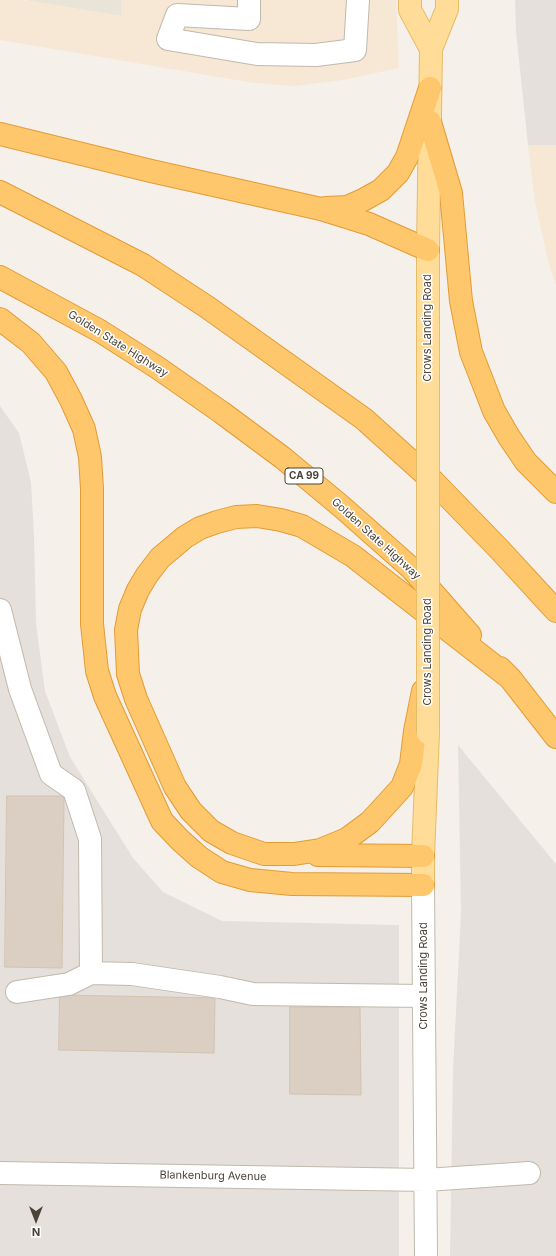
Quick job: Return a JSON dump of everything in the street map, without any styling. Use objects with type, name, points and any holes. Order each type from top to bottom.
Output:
[{"type":"highway","points":[[321,209],[347,207],[363,200],[380,190],[398,173],[408,157],[430,88]]},
{"type":"highway","points":[[430,122],[451,193],[461,301],[471,352],[494,411],[526,462],[556,492]]},
{"type":"highway","points":[[0,134],[151,171],[321,209],[369,224],[428,250]]},
{"type":"highway","points":[[0,192],[143,264],[207,306],[364,419],[434,482],[500,550],[556,611]]},
{"type":"highway","name":"Golden State Highway","points":[[0,277],[100,331],[158,368],[283,458],[412,568],[465,630],[510,678],[556,737]]},
{"type":"highway","points":[[0,319],[31,343],[56,372],[84,429],[90,457],[92,488],[92,624],[97,671],[105,696],[162,821],[199,857],[222,872],[250,880],[292,884],[423,885]]},
{"type":"highway","points":[[423,856],[264,854],[232,843],[210,831],[191,812],[175,787],[136,700],[128,674],[126,630],[130,609],[138,590],[160,558],[185,537],[200,528],[217,522],[250,516],[281,520],[302,526],[353,556],[510,678]]},
{"type":"highway","points":[[294,854],[320,850],[347,839],[370,822],[402,787],[421,732]]},
{"type":"main road","name":"Crows Landing Road","points":[[410,0],[410,10],[431,49]]},
{"type":"main road","name":"Crows Landing Road","points":[[423,885],[421,732],[428,664],[428,250],[431,49],[447,9],[447,0]]},
{"type":"street","points":[[249,0],[249,19],[177,15],[168,39],[256,54],[316,55],[354,50],[358,0]]},
{"type":"street","points":[[0,610],[20,689],[51,774],[74,790],[90,839],[91,973]]},
{"type":"street","name":"Crows Landing Road","points":[[423,885],[426,1256]]},
{"type":"street","points":[[17,992],[69,984],[91,973],[132,974],[220,987],[253,994],[424,996]]},
{"type":"street","name":"Blankenburg Avenue","points":[[0,1173],[426,1180],[529,1173]]},
{"type":"shaded area","points":[[0,0],[24,0],[121,16],[121,0],[396,0],[399,68],[343,80],[295,86],[254,83],[0,40]]},
{"type":"shaded area","points":[[24,0],[121,0],[121,16]]},
{"type":"shaded area","points":[[515,0],[556,0],[556,145],[528,145],[516,32]]},
{"type":"shaded area","points":[[528,145],[556,145],[556,285],[549,265],[535,202]]},
{"type":"shaded area","points":[[0,406],[19,433],[31,482],[36,623],[45,691],[70,757],[133,858],[163,892],[222,921],[399,925],[399,1256],[0,1256]]},
{"type":"shaded area","points":[[458,745],[556,864],[556,1256],[450,1256],[453,1070],[461,913]]},
{"type":"building","points":[[7,796],[64,796],[62,968],[5,967]]},
{"type":"building","points":[[60,995],[215,998],[214,1053],[59,1050]]},
{"type":"building","points":[[290,1007],[360,1007],[361,1095],[290,1094]]}]
